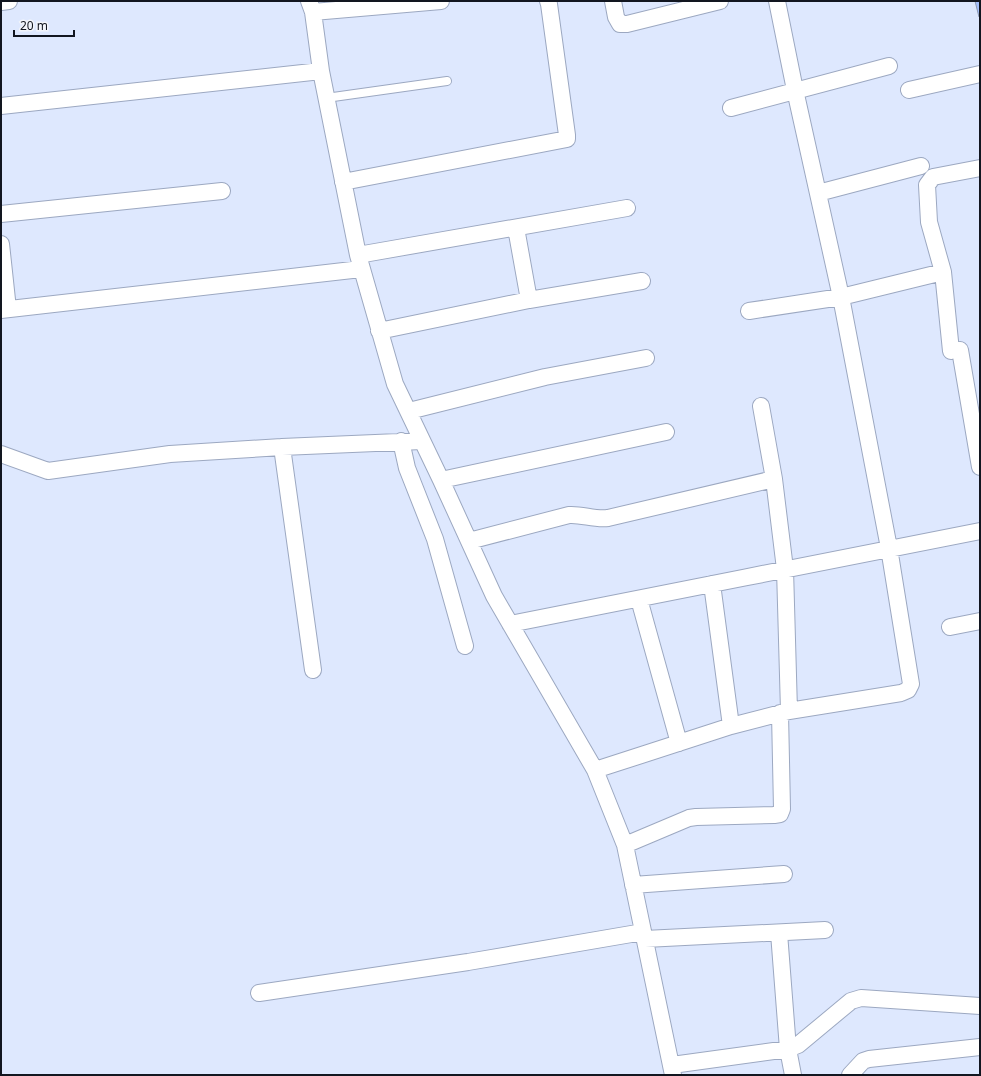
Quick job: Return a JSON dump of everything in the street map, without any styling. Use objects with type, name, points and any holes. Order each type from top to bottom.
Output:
[{"type":"street","points":[[1,2],[9,1]]},
{"type":"street","points":[[440,1],[311,7],[326,98],[359,262],[395,384],[409,411],[494,596],[595,770],[625,845],[673,1070],[788,1049],[798,1045],[851,1001],[861,998],[980,1006]]},
{"type":"street","points":[[343,182],[567,139],[548,1]]},
{"type":"street","points":[[613,1],[616,17],[620,24],[627,24],[668,7],[720,1]]},
{"type":"street","points":[[595,770],[731,726],[785,712],[901,692],[908,690],[911,684],[889,548],[841,297],[795,90],[777,1]]},
{"type":"street","points":[[731,108],[889,66]]},
{"type":"street","points":[[1,106],[321,71]]},
{"type":"street","points":[[908,90],[980,74]]},
{"type":"street","points":[[818,193],[921,166]]},
{"type":"street","points":[[980,168],[933,177],[928,185],[929,222],[943,272],[956,351],[980,467]]},
{"type":"street","points":[[1,214],[222,191]]},
{"type":"street","points":[[1,244],[5,309],[359,262],[516,228],[627,208]]},
{"type":"street","points":[[516,228],[529,300]]},
{"type":"street","points":[[749,312],[841,297],[943,272]]},
{"type":"street","points":[[379,331],[529,300],[642,281]]},
{"type":"street","points":[[409,411],[545,378],[646,358]]},
{"type":"street","points":[[625,845],[689,818],[774,815],[780,814],[782,809],[785,712],[785,569],[774,479],[761,406]]},
{"type":"street","points":[[441,480],[666,432]]},
{"type":"street","points":[[401,441],[407,468],[435,539],[465,646]]},
{"type":"street","points":[[1,454],[48,471],[170,454],[282,447],[422,441]]},
{"type":"street","points":[[282,447],[313,670]]},
{"type":"street","points":[[468,541],[569,515],[575,514],[602,519],[608,518],[774,479]]},
{"type":"street","points":[[510,624],[980,531]]},
{"type":"street","points":[[712,584],[731,726]]},
{"type":"street","points":[[639,599],[679,743]]},
{"type":"street","points":[[950,627],[980,622]]},
{"type":"street","points":[[633,884],[784,874]]},
{"type":"street","points":[[259,993],[644,936],[779,933],[825,930]]},
{"type":"street","points":[[779,933],[788,1049],[793,1075]]},
{"type":"street","points":[[850,1075],[863,1061],[869,1059],[980,1047]]},
{"type":"lane","points":[[326,98],[447,81]]},
{"type":"building","points":[[975,1],[980,1],[980,17],[979,17]]}]
